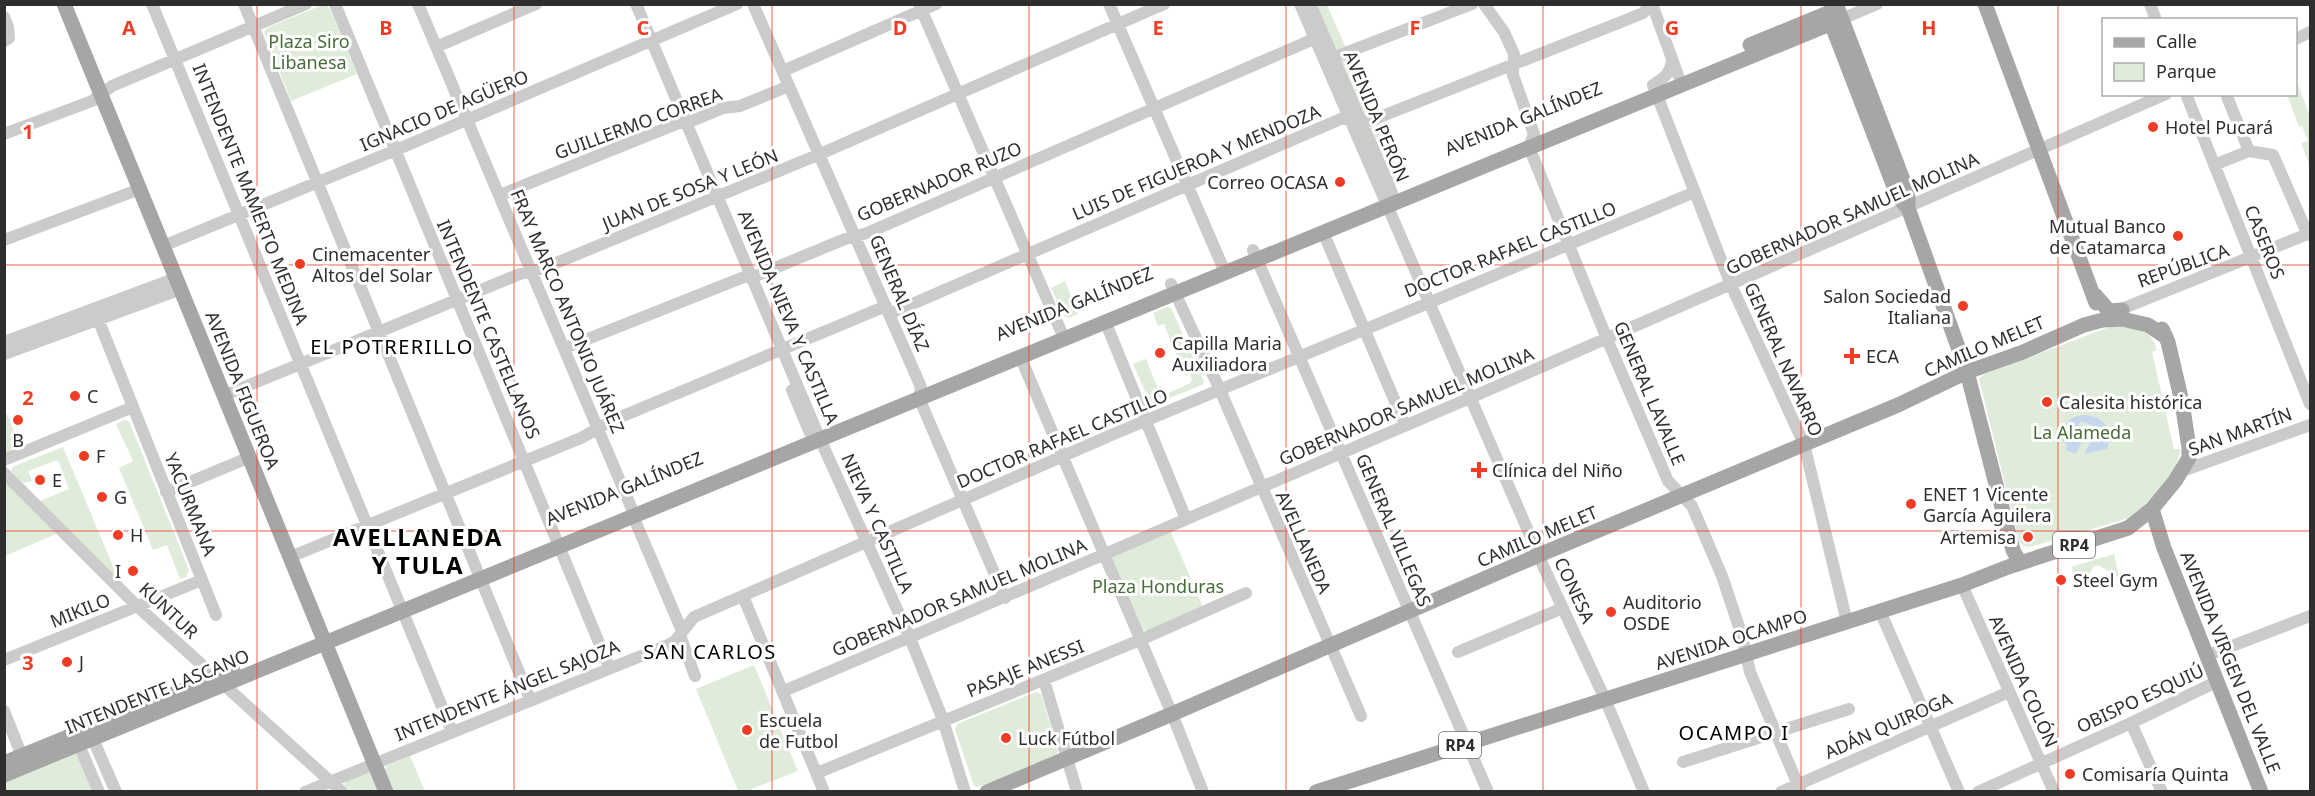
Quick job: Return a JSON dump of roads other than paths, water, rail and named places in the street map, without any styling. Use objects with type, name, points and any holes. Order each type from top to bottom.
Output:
[{"type":"main road","name":"AVENIDA FIGUEROA","points":[[64,4],[386,792]]},
{"type":"main road","points":[[1984,4],[2095,295],[2107,316],[2150,318],[2162,328],[2166,337],[2183,403],[2189,448],[2189,458],[2182,471]]},
{"type":"main road","name":"AVENIDA GALÍNDEZ","points":[[1655,90],[1675,68],[1832,13]]},
{"type":"main road","name":"AVENIDA GALÍNDEZ","points":[[322,639],[1387,198],[1532,141],[1832,13]]},
{"type":"main road","points":[[1832,13],[1908,193],[1908,208],[1967,372],[2013,550],[2020,563]]},
{"type":"main road","name":"AVENIDA GALÍNDEZ","points":[[1255,254],[1323,232],[1387,198]]},
{"type":"main road","name":"AVENIDA GALÍNDEZ","points":[[920,393],[1020,356],[1062,334],[1105,321],[1173,288]]},
{"type":"main road","name":"CAMILO MELET","points":[[987,792],[1539,555],[1898,405],[1967,372],[2107,316]]},
{"type":"main road","name":"AVENIDA OCAMPO","points":[[1316,792],[1880,612],[2128,528],[2152,509],[2182,471]]},
{"type":"main road","name":"AVENIDA VIRGEN DEL VALLE","points":[[2152,509],[2164,548],[2261,792]]},
{"type":"main road","name":"AVENIDA VIRGEN DEL VALLE","points":[[2128,528],[2149,532],[2164,548]]},
{"type":"main road","name":"INTENDENTE LASCANO","points":[[4,775],[219,681],[322,639]]},
{"type":"main road","name":"INTENDENTE LASCANO","points":[[4,764],[22,756],[84,739]]},
{"type":"street","name":"INTENDENTE MAMERTO MEDINA","points":[[152,4],[452,731]]},
{"type":"street","points":[[244,4],[530,699]]},
{"type":"street","points":[[4,134],[92,101],[112,86],[306,4]]},
{"type":"street","name":"INTENDENTE CASTELLANOS","points":[[335,4],[609,668]]},
{"type":"street","name":"FRAY MARCO ANTONIO JUÁREZ","points":[[418,4],[565,348],[674,612],[695,675]]},
{"type":"street","points":[[436,47],[536,4]]},
{"type":"street","name":"AVENIDA NIEVA Y CASTILLA","points":[[627,4],[649,43]]},
{"type":"street","name":"AVENIDA NIEVA Y CASTILLA","points":[[636,4],[649,43],[816,434]]},
{"type":"street","name":"IGNACIO DE AGÜERO","points":[[163,246],[468,120],[738,4]]},
{"type":"street","name":"GENERAL DÍAZ","points":[[753,4],[888,310],[1005,598]]},
{"type":"street","points":[[783,71],[920,8],[936,4]]},
{"type":"street","points":[[1109,4],[1223,267]]},
{"type":"street","name":"JUAN DE SOSA Y LEÓN","points":[[225,395],[458,299],[544,268],[715,198],[958,95],[1164,4]]},
{"type":"street","name":"AVENIDA PERÓN","points":[[1300,4],[1329,59],[1387,198]]},
{"type":"street","name":"AVENIDA PERÓN","points":[[1310,4],[1319,37]]},
{"type":"street","points":[[1329,59],[1472,4]]},
{"type":"street","name":"GENERAL LAVALLE","points":[[1484,4],[1504,32],[1514,54],[1513,75],[1532,141],[1569,245],[1668,481],[1675,490],[1684,495],[1692,506],[1722,576],[1742,636],[1750,672],[1800,788]]},
{"type":"street","points":[[1651,4],[1675,68]]},
{"type":"street","name":"LUIS DE FIGUEROA Y MENDOZA","points":[[290,557],[581,438],[611,421],[780,351],[1027,255],[1343,118],[1356,122],[1513,66],[1643,13],[1651,4]]},
{"type":"street","name":"AVENIDA GALÍNDEZ","points":[[1832,13],[1877,4]]},
{"type":"street","points":[[920,8],[1062,334]]},
{"type":"street","points":[[4,17],[9,27],[7,40]]},
{"type":"street","name":"GOBERNADOR RUZO","points":[[565,348],[856,236],[1319,37]]},
{"type":"street","name":"GUILLERMO CORREA","points":[[500,195],[683,123],[723,108],[740,106],[789,86]]},
{"type":"street","name":"GENERAL NAVARRO","points":[[1655,90],[1731,285],[1804,444],[1847,622]]},
{"type":"street","name":"GOBERNADOR SAMUEL MOLINA","points":[[784,691],[1607,339],[2162,96]]},
{"type":"street","name":"CASEROS","points":[[2187,96],[2310,404]]},
{"type":"street","points":[[2227,96],[2249,151]]},
{"type":"street","points":[[2214,165],[2249,151],[2273,155],[2309,234]]},
{"type":"street","points":[[4,240],[140,189]]},
{"type":"street","name":"DOCTOR RAFAEL CASTILLO","points":[[743,596],[1146,420],[1695,192]]},
{"type":"street","name":"CONESA","points":[[1387,198],[1470,398],[1605,699],[1644,792]]},
{"type":"street","points":[[1323,232],[1405,425]]},
{"type":"street","name":"REPÚBLICA","points":[[2107,316],[2160,292],[2309,234]]},
{"type":"street","name":"GENERAL VILLEGAS","points":[[1255,254],[1488,792]]},
{"type":"street","points":[[4,354],[98,320],[179,283]]},
{"type":"street","points":[[4,342],[179,283]]},
{"type":"street","name":"AVELLANEDA","points":[[1173,288],[1220,390],[1260,488],[1361,716]]},
{"type":"street","name":"YACURMANA","points":[[98,320],[216,615]]},
{"type":"street","points":[[1105,321],[1186,519]]},
{"type":"street","points":[[1020,356],[1203,792]]},
{"type":"street","points":[[4,460],[133,407]]},
{"type":"street","name":"SAN MARTÍN","points":[[2182,471],[2310,425]]},
{"type":"street","name":"NIEVA Y CASTILLA","points":[[816,434],[910,638],[943,720],[965,792]]},
{"type":"street","points":[[166,492],[250,457]]},
{"type":"street","name":"KUNTUR","points":[[4,473],[137,606],[342,792]]},
{"type":"street","name":"MIKILO","points":[[4,660],[202,580]]},
{"type":"street","name":"AVENIDA COLÓN","points":[[1962,585],[2054,792]]},
{"type":"street","name":"PASAJE ANESSI","points":[[817,773],[1140,640],[1246,593]]},
{"type":"street","points":[[743,596],[824,792]]},
{"type":"street","name":"INTENDENTE ÁNGEL SAJOZA","points":[[305,792],[668,645],[675,641],[694,617],[743,596]]},
{"type":"street","points":[[1458,652],[1563,608]]},
{"type":"street","points":[[674,612],[682,617],[694,617]]},
{"type":"street","points":[[1880,612],[1959,792]]},
{"type":"street","points":[[2206,656],[2310,616]]},
{"type":"street","points":[[1044,680],[1077,792]]},
{"type":"street","name":"OBISPO ESQUIÚ","points":[[1978,792],[2218,681]]},
{"type":"street","name":"ADÁN QUIROGA","points":[[1781,792],[1800,788],[1929,726],[2009,692]]},
{"type":"street","points":[[1683,762],[1849,709]]},
{"type":"street","points":[[4,711],[22,756]]},
{"type":"street","points":[[2131,723],[2162,792]]},
{"type":"street","points":[[84,739],[99,792]]},
{"type":"street","points":[[84,739],[116,792]]},
{"type":"water","points":[[2084,415],[2097,418],[2106,425],[2109,435],[2107,449],[2084,454],[2098,428],[2081,421],[2072,435],[2082,441],[2076,454],[2066,450],[2067,446],[2060,437],[2065,424],[2075,417]]},
{"type":"place","name":"Hotel Pucará","points":[[2153,127]]},
{"type":"place","name":"Correo OCASA","points":[[1340,182]]},
{"type":"place","name":"Mutual Banco de Catamarca","points":[[2178,236]]},
{"type":"place","name":"Cinemacenter Altos del Solar","points":[[300,264]]},
{"type":"place","name":"Salon Sociedad Italiana","points":[[1963,306]]},
{"type":"place","name":"Capilla Maria Auxiliadora","points":[[1160,353]]},
{"type":"place","name":"ECA","points":[[1852,356]]},
{"type":"place","name":"C","points":[[75,396]]},
{"type":"place","name":"Calesita histórica","points":[[2047,402]]},
{"type":"place","name":"B","points":[[18,420]]},
{"type":"place","name":"F","points":[[84,456]]},
{"type":"place","name":"Clínica del Niño","points":[[1479,470]]},
{"type":"place","name":"E","points":[[40,480]]},
{"type":"place","name":"G","points":[[102,497]]},
{"type":"place","name":"ENET 1 Vicente García Aguilera","points":[[1911,504]]},
{"type":"place","name":"H","points":[[118,535]]},
{"type":"place","name":"Artemisa","points":[[2028,537]]},
{"type":"place","name":"I","points":[[133,571]]},
{"type":"place","name":"Steel Gym","points":[[2061,580]]},
{"type":"place","name":"Auditorio OSDE","points":[[1611,612]]},
{"type":"place","name":"J","points":[[67,662]]},
{"type":"place","name":"Escuela de Futbol","points":[[747,730]]},
{"type":"place","name":"Luck Fútbol","points":[[1006,738]]},
{"type":"place","name":"Comisaría Quinta","points":[[2070,774]]},
{"type":"district","name":"EL POTRERILLO","points":[[392,346]]},
{"type":"district","name":"AVELLANEDA Y TULA","points":[[418,550]]},
{"type":"district","name":"SAN CARLOS","points":[[710,651]]},
{"type":"district","name":"OCAMPO I","points":[[1734,732]]},
{"type":"park label","name":"Plaza Siro Libanesa","points":[[309,51]]},
{"type":"park label","name":"La Alameda","points":[[2082,432]]},
{"type":"park label","name":"Plaza Honduras","points":[[1158,586]]}]
